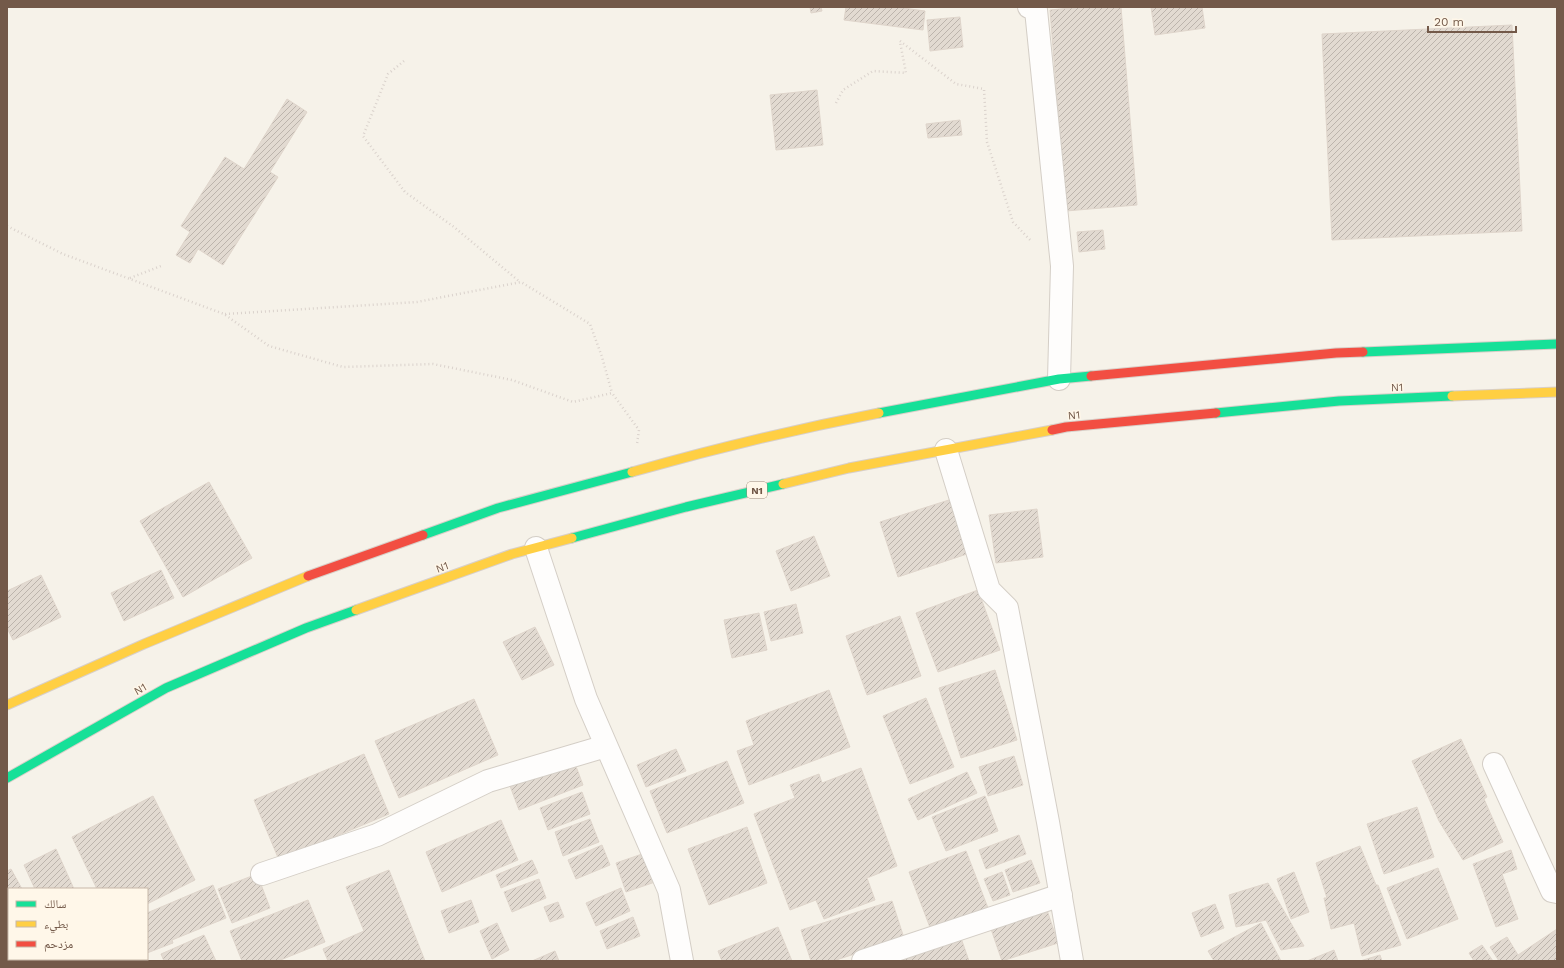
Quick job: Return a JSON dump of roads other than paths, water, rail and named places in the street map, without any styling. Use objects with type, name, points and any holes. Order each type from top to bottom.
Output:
[{"type":"highway","points":[[7,705],[144,644],[289,583],[498,508],[633,471],[839,421],[1059,379],[1336,353],[1557,344]]},
{"type":"highway","name":"N1","points":[[7,778],[166,688],[306,628],[512,554],[686,507],[849,468],[1066,427],[1339,401],[1557,392]]},
{"type":"street","points":[[1029,7],[1036,10],[1062,266],[1059,379]]},
{"type":"street","points":[[946,450],[989,590],[1007,608],[1072,961]]},
{"type":"street","points":[[536,548],[586,699],[669,890],[682,961]]},
{"type":"street","points":[[262,874],[377,835],[488,781],[606,746]]},
{"type":"street","points":[[1494,764],[1552,890],[1557,892]]},
{"type":"street","points":[[863,961],[1061,895]]}]
